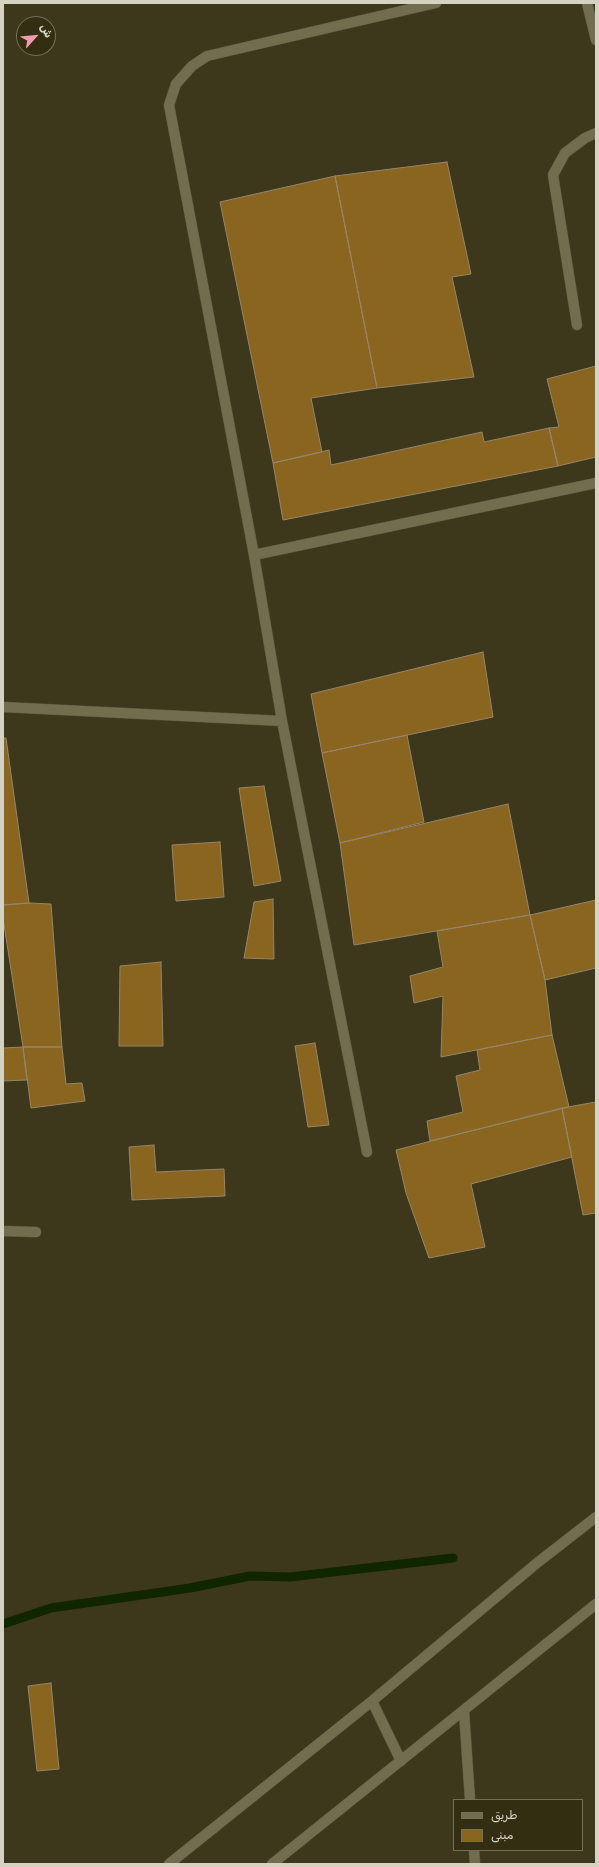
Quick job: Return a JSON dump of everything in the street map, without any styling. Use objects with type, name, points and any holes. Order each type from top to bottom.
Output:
[{"type":"street","points":[[367,1152],[282,721],[254,555],[169,105],[176,84],[192,66],[207,56],[436,3]]},
{"type":"street","points":[[588,3],[596,40]]},
{"type":"street","points":[[577,325],[553,174],[565,153],[585,138],[596,133]]},
{"type":"street","points":[[254,555],[596,483]]},
{"type":"street","points":[[3,707],[282,721]]},
{"type":"street","points":[[3,1231],[36,1232]]},
{"type":"street","points":[[169,1864],[372,1701],[537,1563],[596,1517]]},
{"type":"street","points":[[272,1864],[596,1604]]},
{"type":"street","points":[[372,1701],[401,1761]]},
{"type":"street","points":[[464,1711],[470,1799]]},
{"type":"street","points":[[474,1851],[475,1864]]},
{"type":"building","points":[[447,162],[471,274],[452,277],[474,377],[377,388],[335,176]]},
{"type":"building","points":[[335,176],[377,388],[311,398],[322,452],[273,463],[220,202]]},
{"type":"building","points":[[596,366],[596,457],[558,466],[549,428],[559,427],[547,379]]},
{"type":"building","points":[[549,428],[558,466],[283,520],[273,463],[329,450],[331,465],[482,432],[484,442]]},
{"type":"building","points":[[483,652],[493,717],[322,753],[311,694]]},
{"type":"building","points":[[407,735],[424,822],[340,843],[322,753]]},
{"type":"building","points":[[3,738],[6,738],[29,903],[3,905]]},
{"type":"building","points":[[264,786],[281,881],[254,886],[239,788]]},
{"type":"building","points":[[508,804],[530,915],[354,945],[340,843]]},
{"type":"building","points":[[220,842],[224,897],[176,901],[172,845]]},
{"type":"building","points":[[273,899],[274,959],[244,958],[254,902]]},
{"type":"building","points":[[596,900],[596,968],[545,980],[530,915]]},
{"type":"building","points":[[29,903],[51,904],[62,1047],[23,1047],[3,918],[3,905]]},
{"type":"building","points":[[530,915],[545,980],[552,1035],[441,1057],[443,996],[414,1003],[410,976],[443,967],[437,931]]},
{"type":"building","points":[[161,962],[163,1046],[119,1046],[120,966]]},
{"type":"building","points":[[552,1035],[569,1107],[430,1141],[427,1121],[463,1112],[456,1076],[480,1070],[477,1050]]},
{"type":"building","points":[[315,1043],[329,1125],[308,1127],[295,1046]]},
{"type":"building","points":[[23,1047],[62,1047],[66,1084],[82,1083],[85,1101],[31,1108]]},
{"type":"building","points":[[23,1047],[27,1080],[3,1081],[3,1048]]},
{"type":"building","points":[[596,1102],[596,1213],[583,1215],[562,1108]]},
{"type":"building","points":[[562,1108],[572,1157],[471,1184],[485,1247],[429,1258],[406,1193],[396,1150]]},
{"type":"building","points":[[154,1145],[156,1172],[224,1169],[225,1196],[132,1200],[129,1147]]},
{"type":"building","points":[[51,1683],[59,1769],[37,1771],[28,1686]]},
{"type":"waterway","points":[[3,1624],[51,1608],[190,1588],[250,1576],[290,1577],[453,1558]]}]
